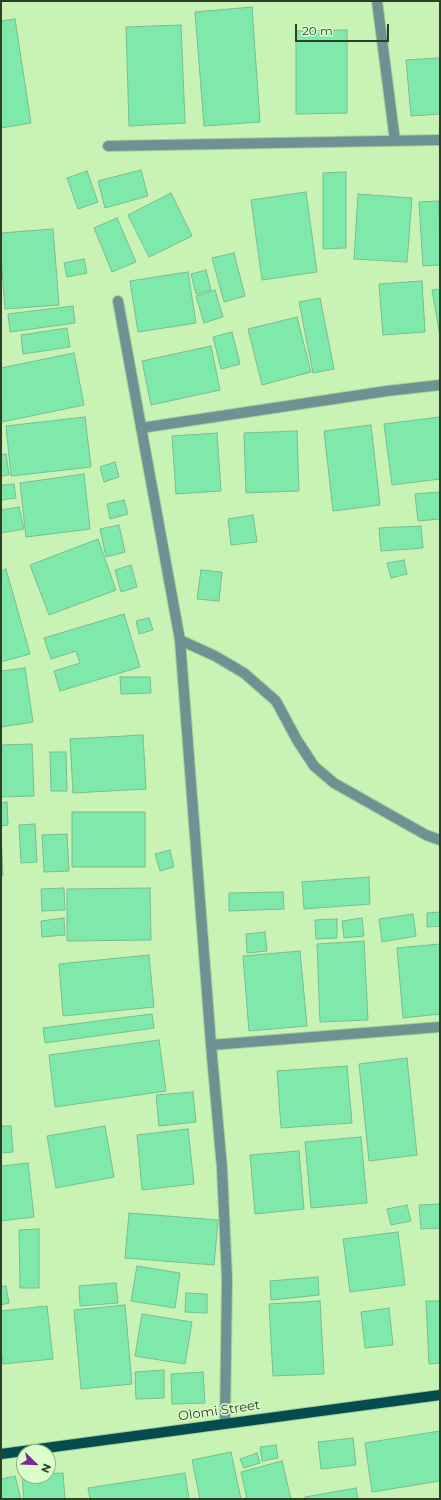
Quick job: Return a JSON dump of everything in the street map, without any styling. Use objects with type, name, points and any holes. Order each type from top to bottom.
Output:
[{"type":"main road","name":"Olomi Street","points":[[1,1454],[440,1395]]},
{"type":"street","points":[[377,1],[394,141]]},
{"type":"street","points":[[108,146],[440,140]]},
{"type":"street","points":[[118,300],[180,640],[211,1046],[222,1168],[227,1279],[224,1423]]},
{"type":"street","points":[[141,428],[379,392],[440,385]]},
{"type":"street","points":[[180,640],[215,656],[244,673],[276,701],[297,740],[314,766],[334,783],[426,835],[440,840]]},
{"type":"street","points":[[211,1046],[440,1027]]},
{"type":"building","points":[[252,7],[260,122],[204,126],[195,12]]},
{"type":"building","points":[[15,19],[31,123],[1,128],[1,21]]},
{"type":"building","points":[[181,25],[185,123],[129,126],[126,27]]},
{"type":"building","points":[[347,30],[347,113],[296,114],[296,31]]},
{"type":"building","points":[[440,58],[440,114],[411,116],[406,60]]},
{"type":"building","points":[[141,170],[148,196],[105,208],[98,181]]},
{"type":"building","points":[[87,171],[98,202],[78,209],[67,178]]},
{"type":"building","points":[[346,172],[346,248],[323,249],[323,173]]},
{"type":"building","points":[[306,192],[317,272],[262,280],[251,200]]},
{"type":"building","points":[[171,193],[192,236],[149,257],[128,215]]},
{"type":"building","points":[[358,194],[412,198],[407,262],[354,259]]},
{"type":"building","points":[[439,201],[440,265],[423,266],[419,202]]},
{"type":"building","points":[[117,218],[136,262],[112,272],[94,228]]},
{"type":"building","points":[[53,229],[59,305],[5,309],[1,233]]},
{"type":"building","points":[[234,253],[245,296],[224,302],[212,258]]},
{"type":"building","points":[[84,259],[87,273],[67,277],[64,263]]},
{"type":"building","points":[[206,270],[211,290],[196,294],[191,274]]},
{"type":"building","points":[[188,272],[196,323],[138,332],[130,281]]},
{"type":"building","points":[[422,281],[425,332],[383,335],[379,284]]},
{"type":"building","points":[[440,289],[440,336],[432,290]]},
{"type":"building","points":[[215,290],[223,317],[204,323],[196,296]]},
{"type":"building","points":[[320,298],[334,369],[313,373],[299,302]]},
{"type":"building","points":[[73,306],[75,323],[10,332],[8,314]]},
{"type":"building","points":[[297,317],[311,372],[262,385],[248,329]]},
{"type":"building","points":[[67,328],[70,347],[23,354],[21,335]]},
{"type":"building","points":[[232,332],[240,364],[221,369],[213,337]]},
{"type":"building","points":[[211,346],[220,390],[151,405],[142,361]]},
{"type":"building","points":[[74,353],[84,405],[2,422],[1,368]]},
{"type":"building","points":[[85,417],[91,467],[11,476],[6,426]]},
{"type":"building","points":[[440,417],[440,479],[392,485],[384,424]]},
{"type":"building","points":[[371,425],[380,505],[333,511],[324,431]]},
{"type":"building","points":[[297,431],[299,491],[246,493],[244,433]]},
{"type":"building","points":[[217,433],[221,491],[176,494],[172,436]]},
{"type":"building","points":[[6,454],[9,475],[1,476],[1,455]]},
{"type":"building","points":[[115,462],[119,477],[104,482],[100,467]]},
{"type":"building","points":[[84,474],[90,529],[26,537],[20,483]]},
{"type":"building","points":[[14,484],[16,498],[1,500],[1,485]]},
{"type":"building","points":[[440,492],[440,519],[418,521],[415,494]]},
{"type":"building","points":[[124,500],[128,514],[110,519],[107,504]]},
{"type":"building","points":[[19,507],[24,529],[1,533],[1,510]]},
{"type":"building","points":[[253,515],[257,542],[231,545],[228,519]]},
{"type":"building","points":[[119,525],[125,552],[106,557],[100,529]]},
{"type":"building","points":[[421,526],[423,548],[381,551],[379,528]]},
{"type":"building","points":[[98,539],[116,590],[49,615],[30,565]]},
{"type":"building","points":[[404,560],[407,574],[391,578],[387,563]]},
{"type":"building","points":[[131,565],[137,587],[121,592],[115,570]]},
{"type":"building","points":[[6,569],[30,654],[1,662],[1,571]]},
{"type":"building","points":[[201,570],[222,572],[219,601],[197,599]]},
{"type":"building","points":[[124,614],[140,667],[60,691],[54,671],[80,663],[76,651],[51,659],[44,638]]},
{"type":"building","points":[[149,618],[153,630],[139,634],[136,621]]},
{"type":"building","points":[[25,668],[33,722],[1,727],[1,671]]},
{"type":"building","points":[[120,677],[150,677],[151,693],[121,694]]},
{"type":"building","points":[[143,735],[146,789],[73,793],[70,739]]},
{"type":"building","points":[[32,744],[34,796],[1,797],[1,745]]},
{"type":"building","points":[[50,752],[66,752],[67,791],[51,791]]},
{"type":"building","points":[[7,802],[8,825],[1,826],[1,803]]},
{"type":"building","points":[[72,812],[145,812],[145,867],[72,867]]},
{"type":"building","points":[[35,824],[37,862],[21,863],[19,825]]},
{"type":"building","points":[[1,832],[3,876],[1,876]]},
{"type":"building","points":[[67,834],[69,871],[44,872],[42,835]]},
{"type":"building","points":[[170,850],[174,867],[160,871],[155,854]]},
{"type":"building","points":[[369,877],[370,904],[304,909],[302,882]]},
{"type":"building","points":[[64,888],[65,910],[42,911],[41,889]]},
{"type":"building","points":[[150,888],[151,940],[67,941],[67,889]]},
{"type":"building","points":[[283,892],[284,909],[229,911],[229,893]]},
{"type":"building","points":[[440,912],[440,926],[427,927],[427,913]]},
{"type":"building","points":[[413,914],[416,936],[382,942],[379,919]]},
{"type":"building","points":[[64,918],[65,935],[42,937],[41,921]]},
{"type":"building","points":[[362,918],[364,936],[344,938],[342,921]]},
{"type":"building","points":[[337,919],[337,938],[316,939],[315,920]]},
{"type":"building","points":[[265,932],[267,951],[247,953],[246,934]]},
{"type":"building","points":[[364,941],[368,1020],[320,1022],[317,944]]},
{"type":"building","points":[[440,944],[440,1014],[403,1018],[397,948]]},
{"type":"building","points":[[300,951],[307,1026],[249,1031],[243,956]]},
{"type":"building","points":[[149,955],[154,1007],[63,1016],[59,964]]},
{"type":"building","points":[[152,1014],[154,1028],[45,1043],[43,1028]]},
{"type":"building","points":[[159,1040],[166,1091],[55,1107],[49,1055]]},
{"type":"building","points":[[407,1058],[417,1155],[369,1161],[359,1064]]},
{"type":"building","points":[[347,1066],[352,1123],[281,1128],[277,1071]]},
{"type":"building","points":[[193,1092],[196,1122],[159,1126],[156,1095]]},
{"type":"building","points":[[1,1126],[11,1126],[13,1152],[1,1153]]},
{"type":"building","points":[[105,1126],[114,1177],[56,1188],[47,1136]]},
{"type":"building","points":[[188,1129],[194,1184],[142,1190],[137,1135]]},
{"type":"building","points":[[361,1137],[367,1203],[311,1208],[305,1142]]},
{"type":"building","points":[[299,1151],[304,1209],[255,1214],[250,1155]]},
{"type":"building","points":[[28,1163],[34,1217],[1,1221],[1,1166]]},
{"type":"building","points":[[440,1204],[440,1228],[421,1229],[419,1205]]},
{"type":"building","points":[[407,1205],[411,1221],[391,1225],[387,1209]]},
{"type":"building","points":[[129,1213],[218,1220],[214,1265],[125,1258]]},
{"type":"building","points":[[39,1229],[39,1288],[20,1288],[19,1230]]},
{"type":"building","points":[[398,1232],[405,1285],[350,1292],[343,1239]]},
{"type":"building","points":[[137,1266],[180,1273],[175,1308],[131,1301]]},
{"type":"building","points":[[318,1277],[319,1295],[271,1300],[270,1281]]},
{"type":"building","points":[[116,1283],[118,1303],[80,1306],[79,1286]]},
{"type":"building","points":[[6,1286],[9,1303],[1,1305],[1,1287]]},
{"type":"building","points":[[186,1293],[207,1294],[207,1313],[185,1312]]},
{"type":"building","points":[[320,1301],[324,1374],[273,1376],[269,1304]]},
{"type":"building","points":[[426,1301],[440,1301],[440,1363],[429,1364]]},
{"type":"building","points":[[125,1305],[132,1384],[81,1389],[74,1310]]},
{"type":"building","points":[[47,1306],[53,1359],[3,1364],[1,1349],[1,1311]]},
{"type":"building","points":[[389,1308],[393,1345],[365,1348],[361,1312]]},
{"type":"building","points":[[142,1314],[192,1322],[185,1364],[135,1356]]},
{"type":"building","points":[[164,1370],[164,1398],[136,1399],[135,1372]]},
{"type":"building","points":[[203,1372],[205,1403],[172,1404],[171,1374]]},
{"type":"building","points":[[440,1431],[440,1481],[372,1492],[365,1443]]},
{"type":"building","points":[[353,1438],[356,1465],[321,1469],[318,1442]]},
{"type":"building","points":[[276,1445],[278,1458],[262,1461],[260,1447]]},
{"type":"building","points":[[231,1452],[241,1499],[200,1499],[192,1460]]},
{"type":"building","points":[[257,1453],[260,1463],[244,1468],[240,1459]]},
{"type":"building","points":[[282,1461],[291,1499],[247,1499],[241,1472]]},
{"type":"building","points":[[56,1473],[63,1473],[65,1499],[24,1499],[23,1484],[56,1484]]},
{"type":"building","points":[[185,1473],[189,1499],[90,1499],[88,1488]]},
{"type":"building","points":[[15,1476],[21,1499],[1,1499],[1,1479]]},
{"type":"building","points":[[356,1488],[358,1499],[305,1499],[305,1497]]}]
